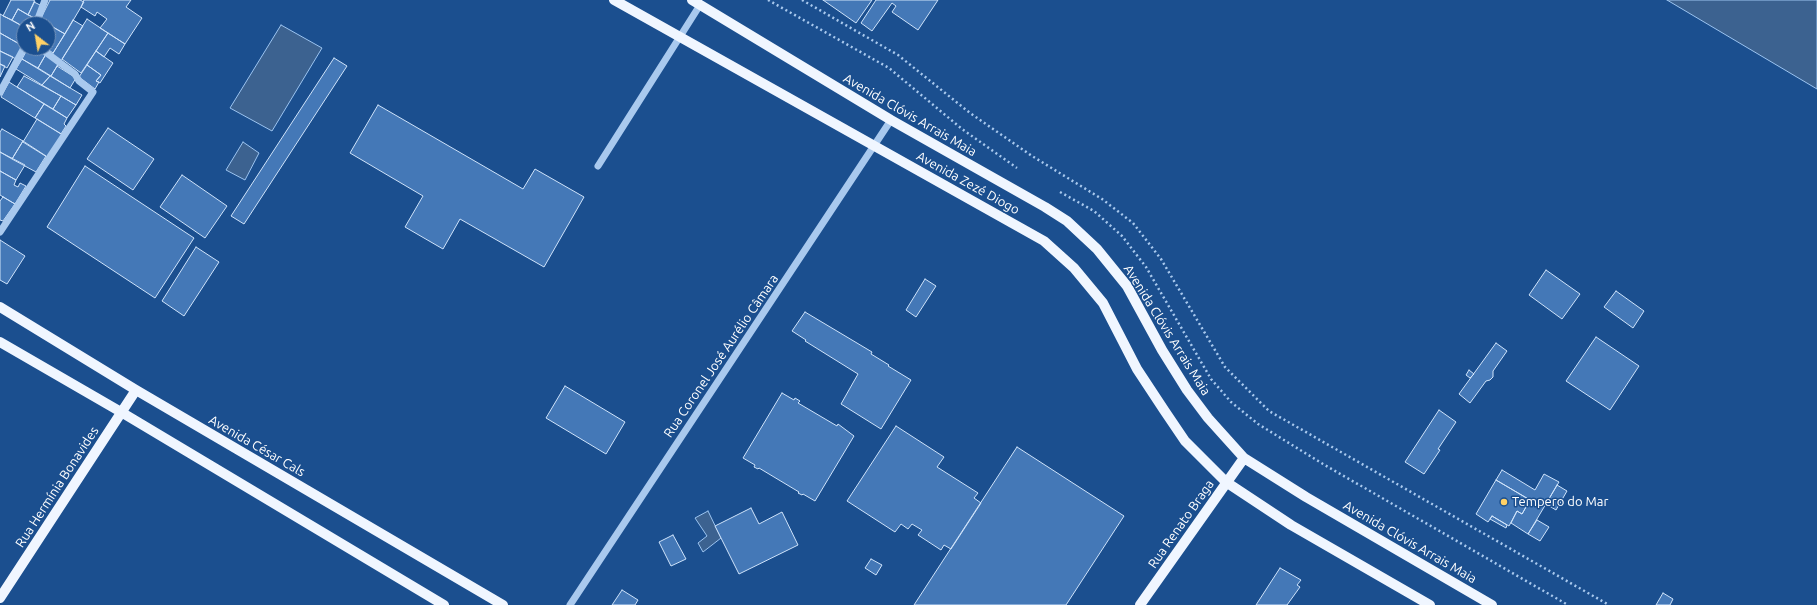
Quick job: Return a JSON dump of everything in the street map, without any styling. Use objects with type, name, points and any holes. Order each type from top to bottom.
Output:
[{"type":"main road","name":"Avenida Zezé Diogo","points":[[614,0],[1044,241],[1069,263],[1103,303],[1137,369],[1185,441],[1226,482]]},
{"type":"main road","name":"Avenida Clóvis Arrais Maia","points":[[696,2],[891,120],[1067,221],[1086,238],[1127,286],[1162,350],[1187,390],[1208,418],[1244,458],[1306,497],[1492,605]]},
{"type":"main road","name":"Avenida César Cals","points":[[0,307],[136,390],[503,605]]},
{"type":"main road","points":[[0,342],[444,605]]},
{"type":"main road","name":"Rua Hermínia Bonavides","points":[[0,598],[120,412],[136,390]]},
{"type":"main road","name":"Rua Renato Braga","points":[[1140,605],[1244,458]]},
{"type":"main road","points":[[1226,482],[1291,525],[1430,605]]},
{"type":"street","points":[[38,16],[42,1]]},
{"type":"street","points":[[598,166],[680,37],[696,2]]},
{"type":"street","points":[[0,92],[20,56]]},
{"type":"street","points":[[0,232],[93,92],[79,81],[75,74],[51,56]]},
{"type":"street","name":"Rua Coronel José Aurélio Câmara","points":[[570,605],[891,120]]},
{"type":"path","points":[[768,0],[889,68],[962,129],[1023,171]]},
{"type":"path","points":[[802,0],[898,55],[970,113],[1032,156],[1102,200],[1133,222],[1161,259],[1225,367],[1269,411],[1609,605]]},
{"type":"path","points":[[1056,189],[1094,211],[1122,236],[1146,267],[1211,379],[1231,402],[1258,424],[1323,464],[1568,605]]},
{"type":"water","points":[[1667,0],[1817,0],[1817,89]]},
{"type":"water","points":[[281,25],[322,48],[272,131],[230,108]]},
{"type":"water","points":[[243,142],[259,153],[245,180],[226,170]]},
{"type":"water","points":[[708,511],[721,538],[703,552],[698,543],[707,536],[695,518]]},
{"type":"building","points":[[11,0],[35,1],[28,15],[18,9],[12,20],[3,16]]},
{"type":"building","points":[[50,0],[80,0],[84,2],[65,34],[56,29],[56,16],[42,16]]},
{"type":"building","points":[[84,0],[131,0],[126,7],[142,18],[125,44],[100,28],[107,19],[97,12],[95,16],[81,7]]},
{"type":"building","points":[[823,0],[872,0],[856,23]]},
{"type":"building","points":[[876,0],[938,0],[918,30],[892,12],[896,6],[892,3],[872,31],[861,23]]},
{"type":"building","points":[[34,2],[42,6],[36,16],[28,15]]},
{"type":"building","points":[[18,9],[30,16],[16,16],[16,22],[12,20]]},
{"type":"building","points":[[0,14],[16,23],[16,42],[0,33]]},
{"type":"building","points":[[87,19],[108,33],[81,73],[62,59]]},
{"type":"building","points":[[73,20],[83,26],[61,61],[54,56],[56,56],[56,48]]},
{"type":"building","points":[[56,29],[65,34],[56,48]]},
{"type":"building","points":[[0,33],[16,42],[16,56],[18,56],[16,59],[0,51]]},
{"type":"building","points":[[108,33],[125,44],[119,54],[110,48],[104,57],[96,51]]},
{"type":"building","points":[[0,51],[13,57],[7,68],[0,64]]},
{"type":"building","points":[[96,51],[113,63],[100,83],[96,81],[101,75],[87,65]]},
{"type":"building","points":[[24,56],[45,56],[38,68],[22,59]]},
{"type":"building","points":[[45,56],[49,56],[59,63],[51,76],[38,68]]},
{"type":"building","points":[[334,58],[347,66],[244,224],[231,216]]},
{"type":"building","points":[[22,59],[50,76],[42,85],[16,69]]},
{"type":"building","points":[[0,64],[5,66],[0,77]]},
{"type":"building","points":[[87,65],[101,75],[96,81],[99,82],[95,89],[79,77]]},
{"type":"building","points":[[57,66],[76,78],[70,88],[51,76]]},
{"type":"building","points":[[24,76],[61,96],[53,109],[17,87]]},
{"type":"building","points":[[50,76],[82,95],[76,105],[42,85]]},
{"type":"building","points":[[9,82],[44,104],[35,118],[1,97]]},
{"type":"building","points":[[61,96],[76,105],[67,118],[53,109]]},
{"type":"building","points":[[44,104],[67,118],[64,124],[66,126],[61,134],[35,118]]},
{"type":"building","points":[[378,105],[523,189],[535,169],[584,197],[544,267],[460,219],[443,249],[405,227],[423,196],[350,153]]},
{"type":"building","points":[[37,119],[63,135],[47,157],[23,142]]},
{"type":"building","points":[[108,128],[154,159],[133,190],[87,159]]},
{"type":"building","points":[[2,129],[23,141],[12,159],[0,152],[0,132]]},
{"type":"building","points":[[23,141],[46,156],[36,172],[12,159]]},
{"type":"building","points":[[0,152],[25,165],[16,180],[0,171]]},
{"type":"building","points":[[85,166],[194,238],[155,298],[47,227]]},
{"type":"building","points":[[0,171],[16,180],[14,185],[18,187],[20,183],[26,186],[15,204],[0,195]]},
{"type":"building","points":[[182,175],[227,206],[205,238],[160,207]]},
{"type":"building","points":[[3,197],[15,204],[3,221],[0,220],[0,201]]},
{"type":"building","points":[[0,240],[25,256],[7,284],[0,280]]},
{"type":"building","points":[[196,247],[219,262],[184,316],[162,301]]},
{"type":"building","points":[[1546,270],[1580,294],[1562,319],[1529,295]]},
{"type":"building","points":[[925,279],[936,286],[916,317],[906,310]]},
{"type":"building","points":[[1616,291],[1644,311],[1633,328],[1604,307]]},
{"type":"building","points":[[805,312],[872,352],[871,354],[911,380],[881,429],[841,404],[858,374],[805,341],[806,340],[792,331]]},
{"type":"building","points":[[1596,337],[1639,366],[1610,410],[1566,381]]},
{"type":"building","points":[[1496,343],[1507,351],[1493,371],[1493,377],[1486,381],[1470,403],[1459,394]]},
{"type":"building","points":[[1469,370],[1474,374],[1470,378],[1466,375]]},
{"type":"building","points":[[565,386],[625,422],[606,454],[546,418]]},
{"type":"building","points":[[782,393],[794,400],[795,398],[800,401],[798,403],[837,426],[838,424],[854,436],[815,501],[803,494],[798,493],[799,492],[759,468],[754,467],[755,465],[743,458]]},
{"type":"building","points":[[1439,410],[1456,422],[1424,474],[1405,462]]},
{"type":"building","points":[[896,426],[944,457],[937,467],[978,493],[974,498],[981,503],[951,549],[944,545],[941,550],[918,535],[922,530],[912,524],[908,529],[901,524],[895,532],[847,501]]},
{"type":"building","points":[[1017,447],[1124,516],[1066,605],[914,605]]},
{"type":"building","points":[[1502,470],[1535,490],[1544,474],[1559,482],[1528,534],[1511,523],[1517,511],[1522,514],[1530,500],[1496,480]]},
{"type":"building","points":[[1496,480],[1530,500],[1522,514],[1517,511],[1509,526],[1492,516],[1488,522],[1476,514]]},
{"type":"building","points":[[1557,485],[1567,491],[1556,510],[1546,504]]},
{"type":"building","points":[[751,508],[759,524],[782,512],[798,545],[739,574],[715,526]]},
{"type":"building","points":[[1492,516],[1507,525],[1506,528],[1490,519]]},
{"type":"building","points":[[1537,520],[1549,527],[1540,541],[1528,534]]},
{"type":"building","points":[[673,535],[686,559],[671,566],[659,542]]},
{"type":"building","points":[[871,559],[882,565],[876,575],[865,568]]},
{"type":"building","points":[[1280,568],[1301,580],[1297,585],[1300,587],[1287,605],[1256,605]]},
{"type":"building","points":[[622,590],[638,600],[635,605],[612,605]]},
{"type":"building","points":[[1663,593],[1673,599],[1670,605],[1656,605]]},
{"type":"place","name":"Tempero do Mar","points":[[1504,502]]}]
